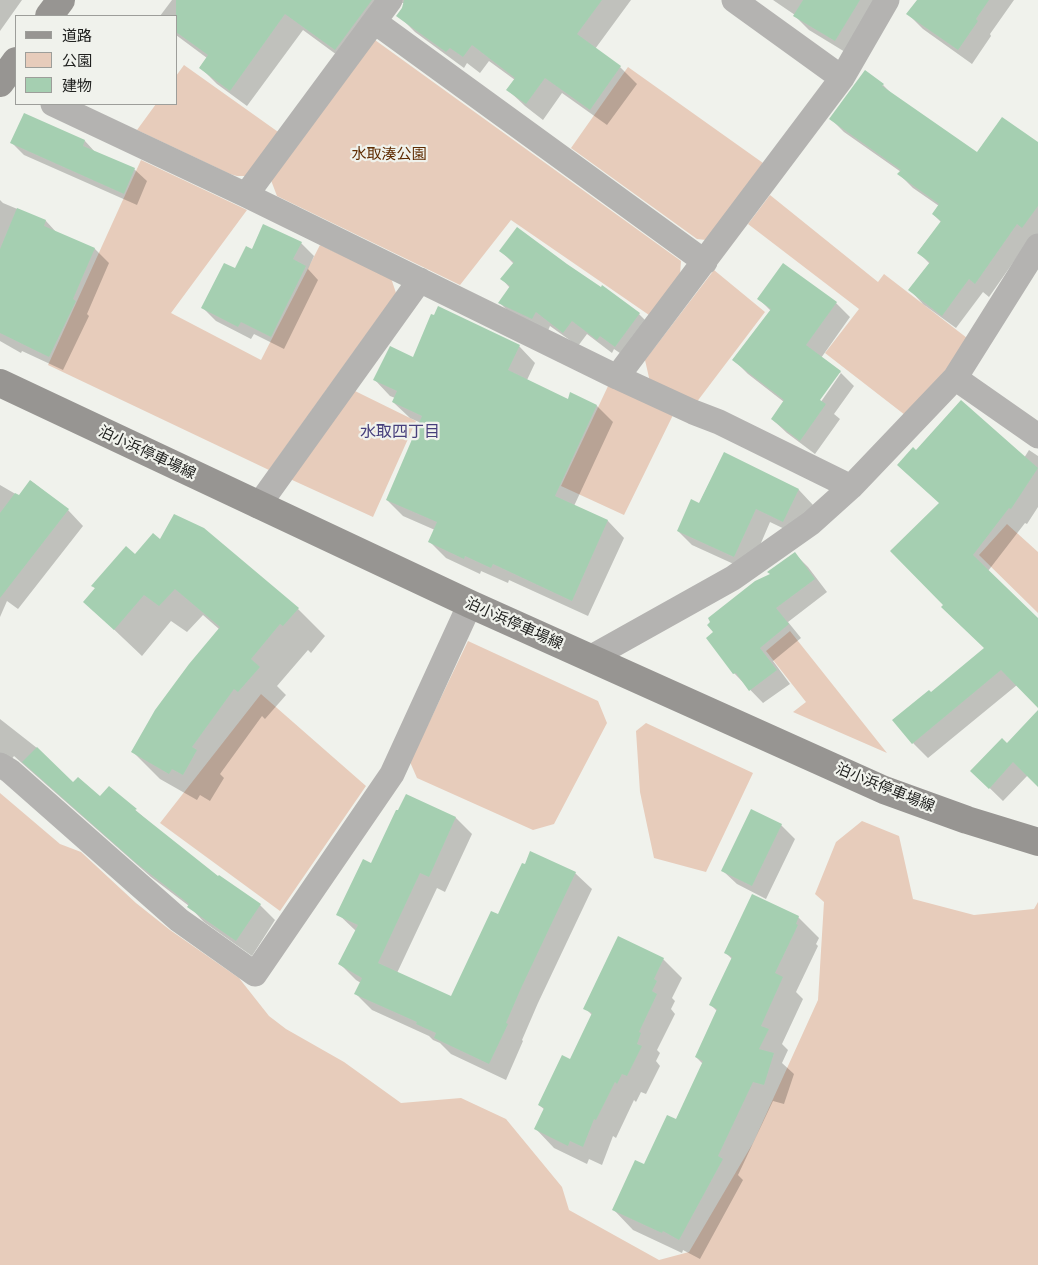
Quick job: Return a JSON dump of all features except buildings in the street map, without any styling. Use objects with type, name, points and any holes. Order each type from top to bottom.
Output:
[{"type":"main road","points":[[50,15],[61,0]]},
{"type":"main road","points":[[0,84],[15,62]]},
{"type":"main road","name":"泊小浜停車場線","points":[[0,383],[258,506],[470,604],[884,790],[966,820],[1038,842]]},
{"type":"street","points":[[246,195],[390,0]]},
{"type":"street","points":[[734,0],[842,78]]},
{"type":"street","points":[[618,377],[842,78],[887,0]]},
{"type":"street","points":[[374,22],[704,262]]},
{"type":"street","points":[[0,84],[15,89]]},
{"type":"street","points":[[55,105],[246,195],[618,377],[719,422],[851,487]]},
{"type":"street","points":[[590,658],[733,578],[811,523],[851,487],[955,378],[1038,246]]},
{"type":"street","points":[[258,506],[420,280]]},
{"type":"street","points":[[955,378],[1038,436]]},
{"type":"street","points":[[0,764],[180,920],[255,974],[392,774],[470,604]]},
{"type":"green space","name":"水取湊公園","points":[[375,40],[681,261],[680,275],[649,315],[511,220],[460,285],[277,196],[269,175]]},
{"type":"green space","points":[[184,65],[281,134],[245,176],[230,174],[137,130],[155,105],[178,105],[178,73]]},
{"type":"green space","points":[[628,67],[763,163],[706,240],[697,239],[571,148]]},
{"type":"green space","points":[[141,160],[247,210],[171,313],[261,360],[320,245],[391,278],[396,293],[269,470],[48,365]]},
{"type":"green space","points":[[770,195],[878,282],[884,274],[967,338],[945,375],[905,415],[825,353],[859,309],[748,224]]},
{"type":"green space","points":[[714,270],[765,312],[695,405],[650,382],[645,360]]},
{"type":"green space","points":[[609,384],[673,415],[624,515],[561,486]]},
{"type":"green space","points":[[355,391],[416,421],[373,517],[290,479]]},
{"type":"green space","points":[[1007,524],[1038,552],[1038,613],[979,555]]},
{"type":"green space","points":[[790,631],[887,753],[793,712],[806,702],[766,651]]},
{"type":"green space","points":[[468,641],[598,701],[607,723],[554,824],[533,830],[417,778],[410,762]]},
{"type":"green space","points":[[261,694],[366,786],[280,911],[160,823]]},
{"type":"green space","points":[[646,723],[753,773],[706,872],[654,858],[640,792],[636,731]]},
{"type":"green space","points":[[0,793],[60,844],[81,852],[136,903],[170,930],[239,978],[269,1016],[286,1029],[344,1062],[401,1103],[461,1098],[506,1119],[562,1187],[569,1210],[659,1260],[689,1252],[753,1143],[818,1000],[824,902],[815,894],[836,842],[862,821],[899,836],[913,899],[974,915],[1034,909],[1038,902],[1038,1265],[0,1265]]},
{"type":"district","name":"水取四丁目","points":[[400,432]]}]
